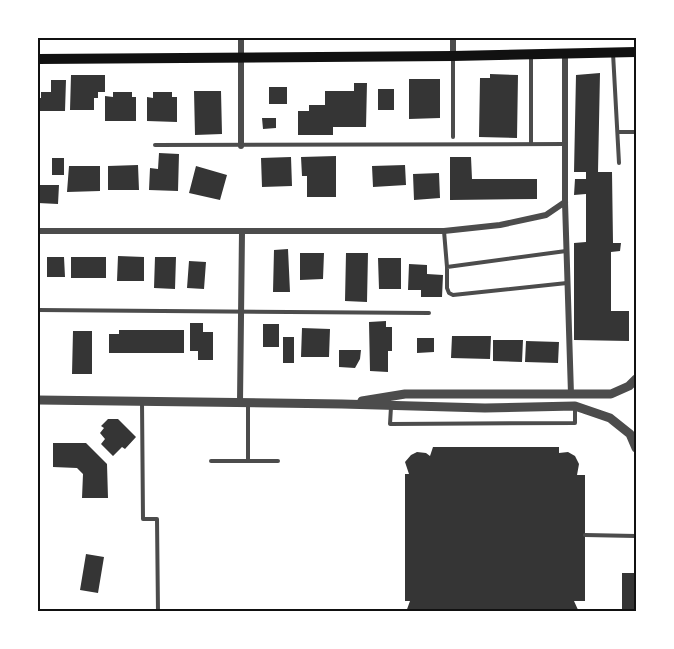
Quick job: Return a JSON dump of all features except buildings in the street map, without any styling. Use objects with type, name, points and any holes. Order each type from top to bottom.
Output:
[{"type":"main road","points":[[38,59],[453,56],[636,52]]},
{"type":"street","points":[[241,38],[241,146]]},
{"type":"street","points":[[453,38],[453,56]]},
{"type":"street","points":[[565,53],[565,202],[571,394]]},
{"type":"street","points":[[38,231],[444,231],[500,225],[546,215],[565,202]]},
{"type":"street","points":[[242,232],[241,312],[244,402]]},
{"type":"street","points":[[342,404],[405,394],[611,394],[629,386],[636,379]]},
{"type":"street","points":[[38,400],[485,408],[575,406],[610,418],[630,434],[636,448]]},
{"type":"lane","points":[[613,52],[619,163]]},
{"type":"lane","points":[[531,54],[531,144]]},
{"type":"lane","points":[[453,56],[453,137]]},
{"type":"lane","points":[[618,132],[636,132]]},
{"type":"lane","points":[[155,145],[565,144]]},
{"type":"lane","points":[[444,231],[449,294],[567,283]]},
{"type":"lane","points":[[447,267],[566,250]]},
{"type":"lane","points":[[38,310],[429,313]]},
{"type":"lane","points":[[142,402],[142,519],[157,519],[158,612]]},
{"type":"lane","points":[[244,402],[248,461]]},
{"type":"lane","points":[[391,406],[390,424],[575,423],[575,406]]},
{"type":"lane","points":[[211,461],[278,461]]},
{"type":"lane","points":[[585,536],[636,536]]}]
